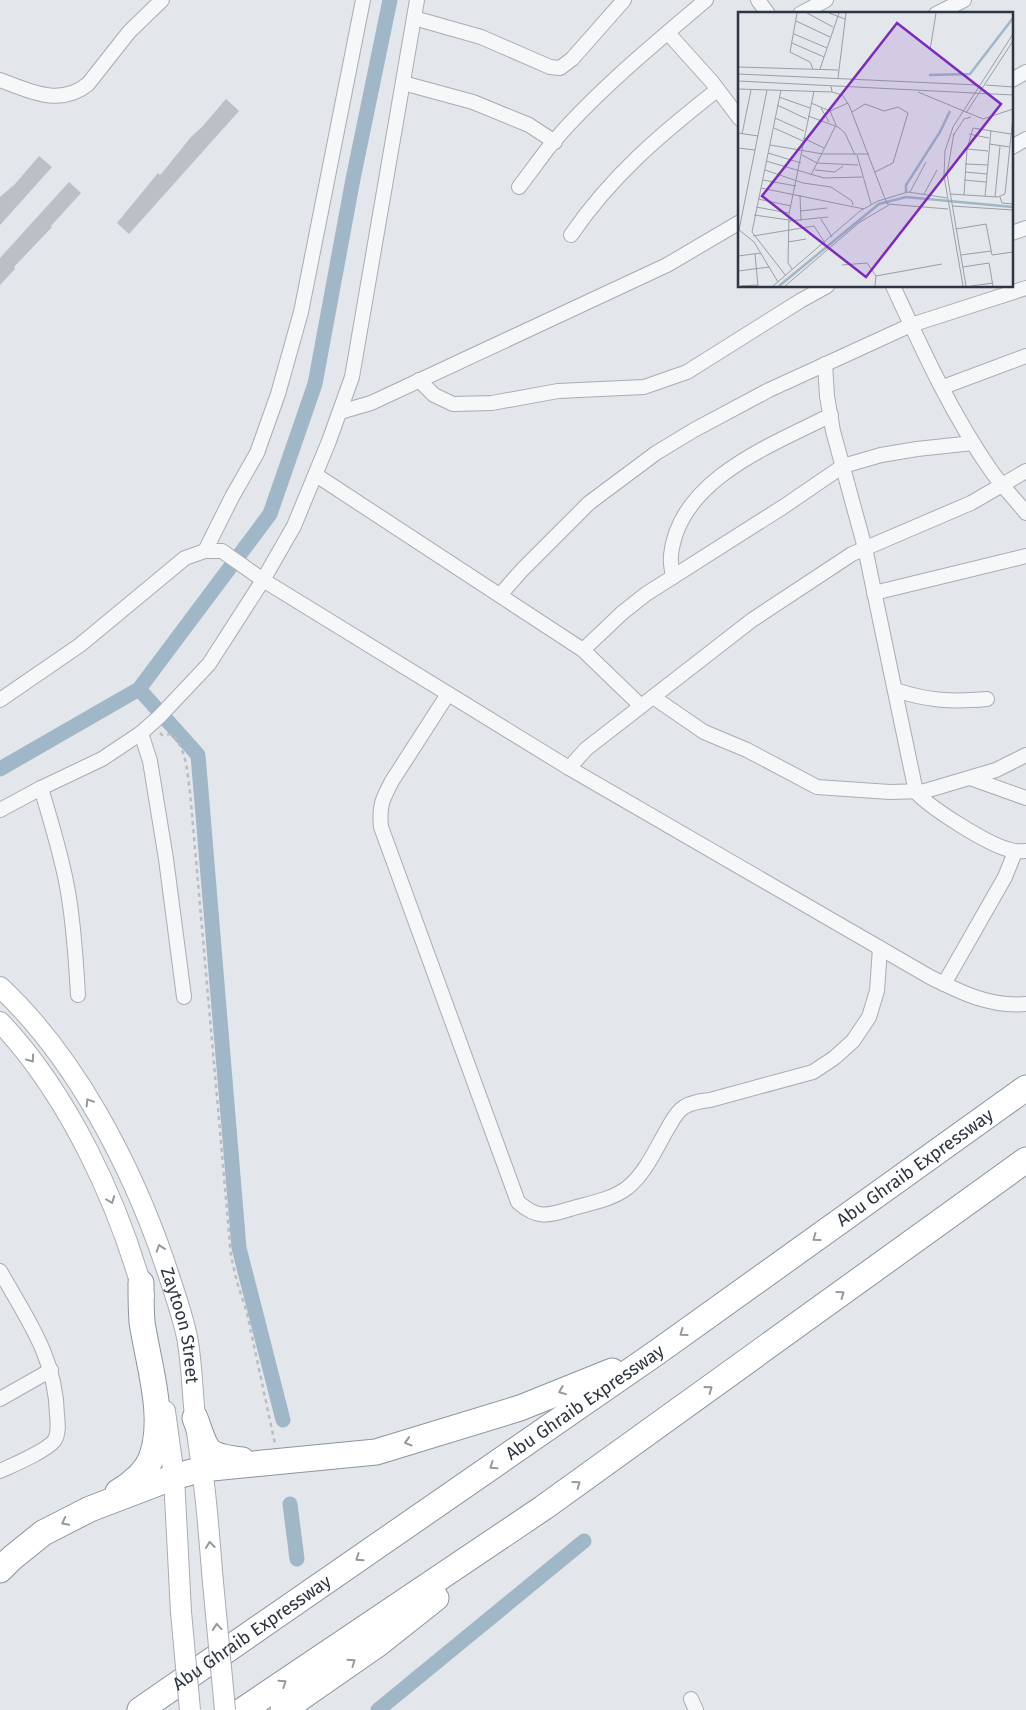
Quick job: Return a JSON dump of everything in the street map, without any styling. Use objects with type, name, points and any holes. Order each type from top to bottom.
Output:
[{"type":"highway","name":"Abu Ghraib Expressway","points":[[140,1710],[656,1353],[1026,1088]]},
{"type":"highway","points":[[243,1710],[543,1508],[1026,1160]]},
{"type":"highway","points":[[0,1570],[43,1533],[90,1509],[126,1487],[141,1474],[152,1458],[157,1436],[156,1406],[142,1320],[141,1283]]},
{"type":"highway","points":[[90,1509],[174,1477],[202,1470],[376,1452],[520,1408],[656,1353]]},
{"type":"highway","points":[[195,1418],[206,1445],[212,1453],[220,1457],[271,1462]]},
{"type":"highway","points":[[283,1710],[378,1644],[543,1508]]},
{"type":"main road","name":"Zaytoon Street","points":[[0,987],[27,1015],[58,1054],[92,1105],[120,1153],[136,1187],[172,1285],[187,1338],[202,1470],[225,1710]]},
{"type":"main road","name":"Zaytoon Street","points":[[0,1022],[20,1044],[42,1074],[74,1124],[109,1195],[141,1283],[156,1337],[174,1477],[181,1612],[190,1710]]},
{"type":"street","points":[[0,80],[51,96],[66,95],[80,90],[88,84],[140,20],[162,0]]},
{"type":"street","points":[[205,551],[232,497],[258,452],[278,394],[301,312],[363,0]]},
{"type":"street","points":[[0,810],[102,759],[150,725],[170,706],[209,664],[263,580],[294,526],[316,475],[352,377],[417,0]]},
{"type":"street","points":[[414,18],[481,37],[544,65],[556,68],[563,66],[572,59],[624,0]]},
{"type":"street","points":[[519,187],[555,142],[621,75],[706,0]]},
{"type":"street","points":[[758,0],[767,12]]},
{"type":"street","points":[[804,12],[826,0]]},
{"type":"street","points":[[940,12],[964,0]]},
{"type":"street","points":[[668,33],[718,90],[738,116]]},
{"type":"street","points":[[1014,79],[1026,72]]},
{"type":"street","points":[[403,83],[473,102],[528,125],[555,142]]},
{"type":"street","points":[[571,235],[586,213],[629,164],[651,143],[718,90]]},
{"type":"street","points":[[1014,146],[1026,139]]},
{"type":"street","points":[[340,412],[370,403],[667,265],[738,223]]},
{"type":"street","points":[[1014,232],[1026,228]]},
{"type":"street","points":[[419,380],[434,395],[453,404],[492,402],[558,391],[644,387],[687,372],[823,288]]},
{"type":"street","points":[[894,288],[942,387],[973,443],[993,474],[1026,513]]},
{"type":"street","points":[[500,595],[589,503],[656,453],[732,409],[911,325],[1026,288]]},
{"type":"street","points":[[942,387],[1026,356]]},
{"type":"street","points":[[825,364],[830,415],[865,548],[916,792],[925,802],[992,842],[1020,851],[944,984]]},
{"type":"street","points":[[673,577],[671,555],[684,514],[692,502],[724,473],[744,460],[830,415]]},
{"type":"street","points":[[582,650],[622,613],[646,594],[806,492],[843,466],[881,455],[973,443]]},
{"type":"street","points":[[569,768],[586,749],[752,620],[845,558],[971,504],[1026,471]]},
{"type":"street","points":[[316,475],[582,650],[641,706]]},
{"type":"street","points":[[0,700],[80,645],[185,558],[205,551],[222,552],[263,580],[569,768],[944,984],[971,997],[994,1003],[1007,1005],[1026,1004]]},
{"type":"street","points":[[874,593],[1026,556]]},
{"type":"street","points":[[895,690],[930,699],[955,702],[987,699]]},
{"type":"street","points":[[448,694],[384,795],[379,809],[381,828],[518,1202],[528,1212],[540,1215],[557,1213],[616,1196],[629,1187],[641,1174],[673,1120],[683,1107],[695,1102],[710,1100],[813,1072],[834,1058],[853,1041],[869,1017],[877,991],[880,948]]},
{"type":"street","points":[[653,697],[704,732],[747,750],[817,787],[890,792],[925,791],[996,770],[1026,755]]},
{"type":"street","points":[[150,725],[150,761],[166,859],[184,997]]},
{"type":"street","points":[[970,778],[1026,798]]},
{"type":"street","points":[[41,788],[57,842],[68,891],[75,939],[78,995]]},
{"type":"street","points":[[0,1271],[43,1348],[52,1370],[57,1401],[58,1431],[54,1441],[45,1448],[0,1471]]},
{"type":"street","points":[[0,1399],[52,1370]]},
{"type":"path","points":[[150,725],[162,735],[172,734],[180,743],[185,754],[190,792],[231,1256],[247,1313],[271,1462]]},
{"type":"building","points":[[226,99],[239,111],[129,234],[117,223],[158,173],[160,175],[191,137]]},
{"type":"building","points":[[39,156],[52,167],[0,225],[0,197],[15,184]]},
{"type":"building","points":[[69,182],[81,193],[0,285],[0,258]]},
{"type":"waterway","points":[[0,769],[139,689],[270,514],[315,384],[353,179],[390,0]]},
{"type":"waterway","points":[[139,689],[198,755],[239,1248],[283,1420]]},
{"type":"waterway","points":[[290,1504],[297,1559]]},
{"type":"waterway","points":[[378,1710],[584,1541]]}]
